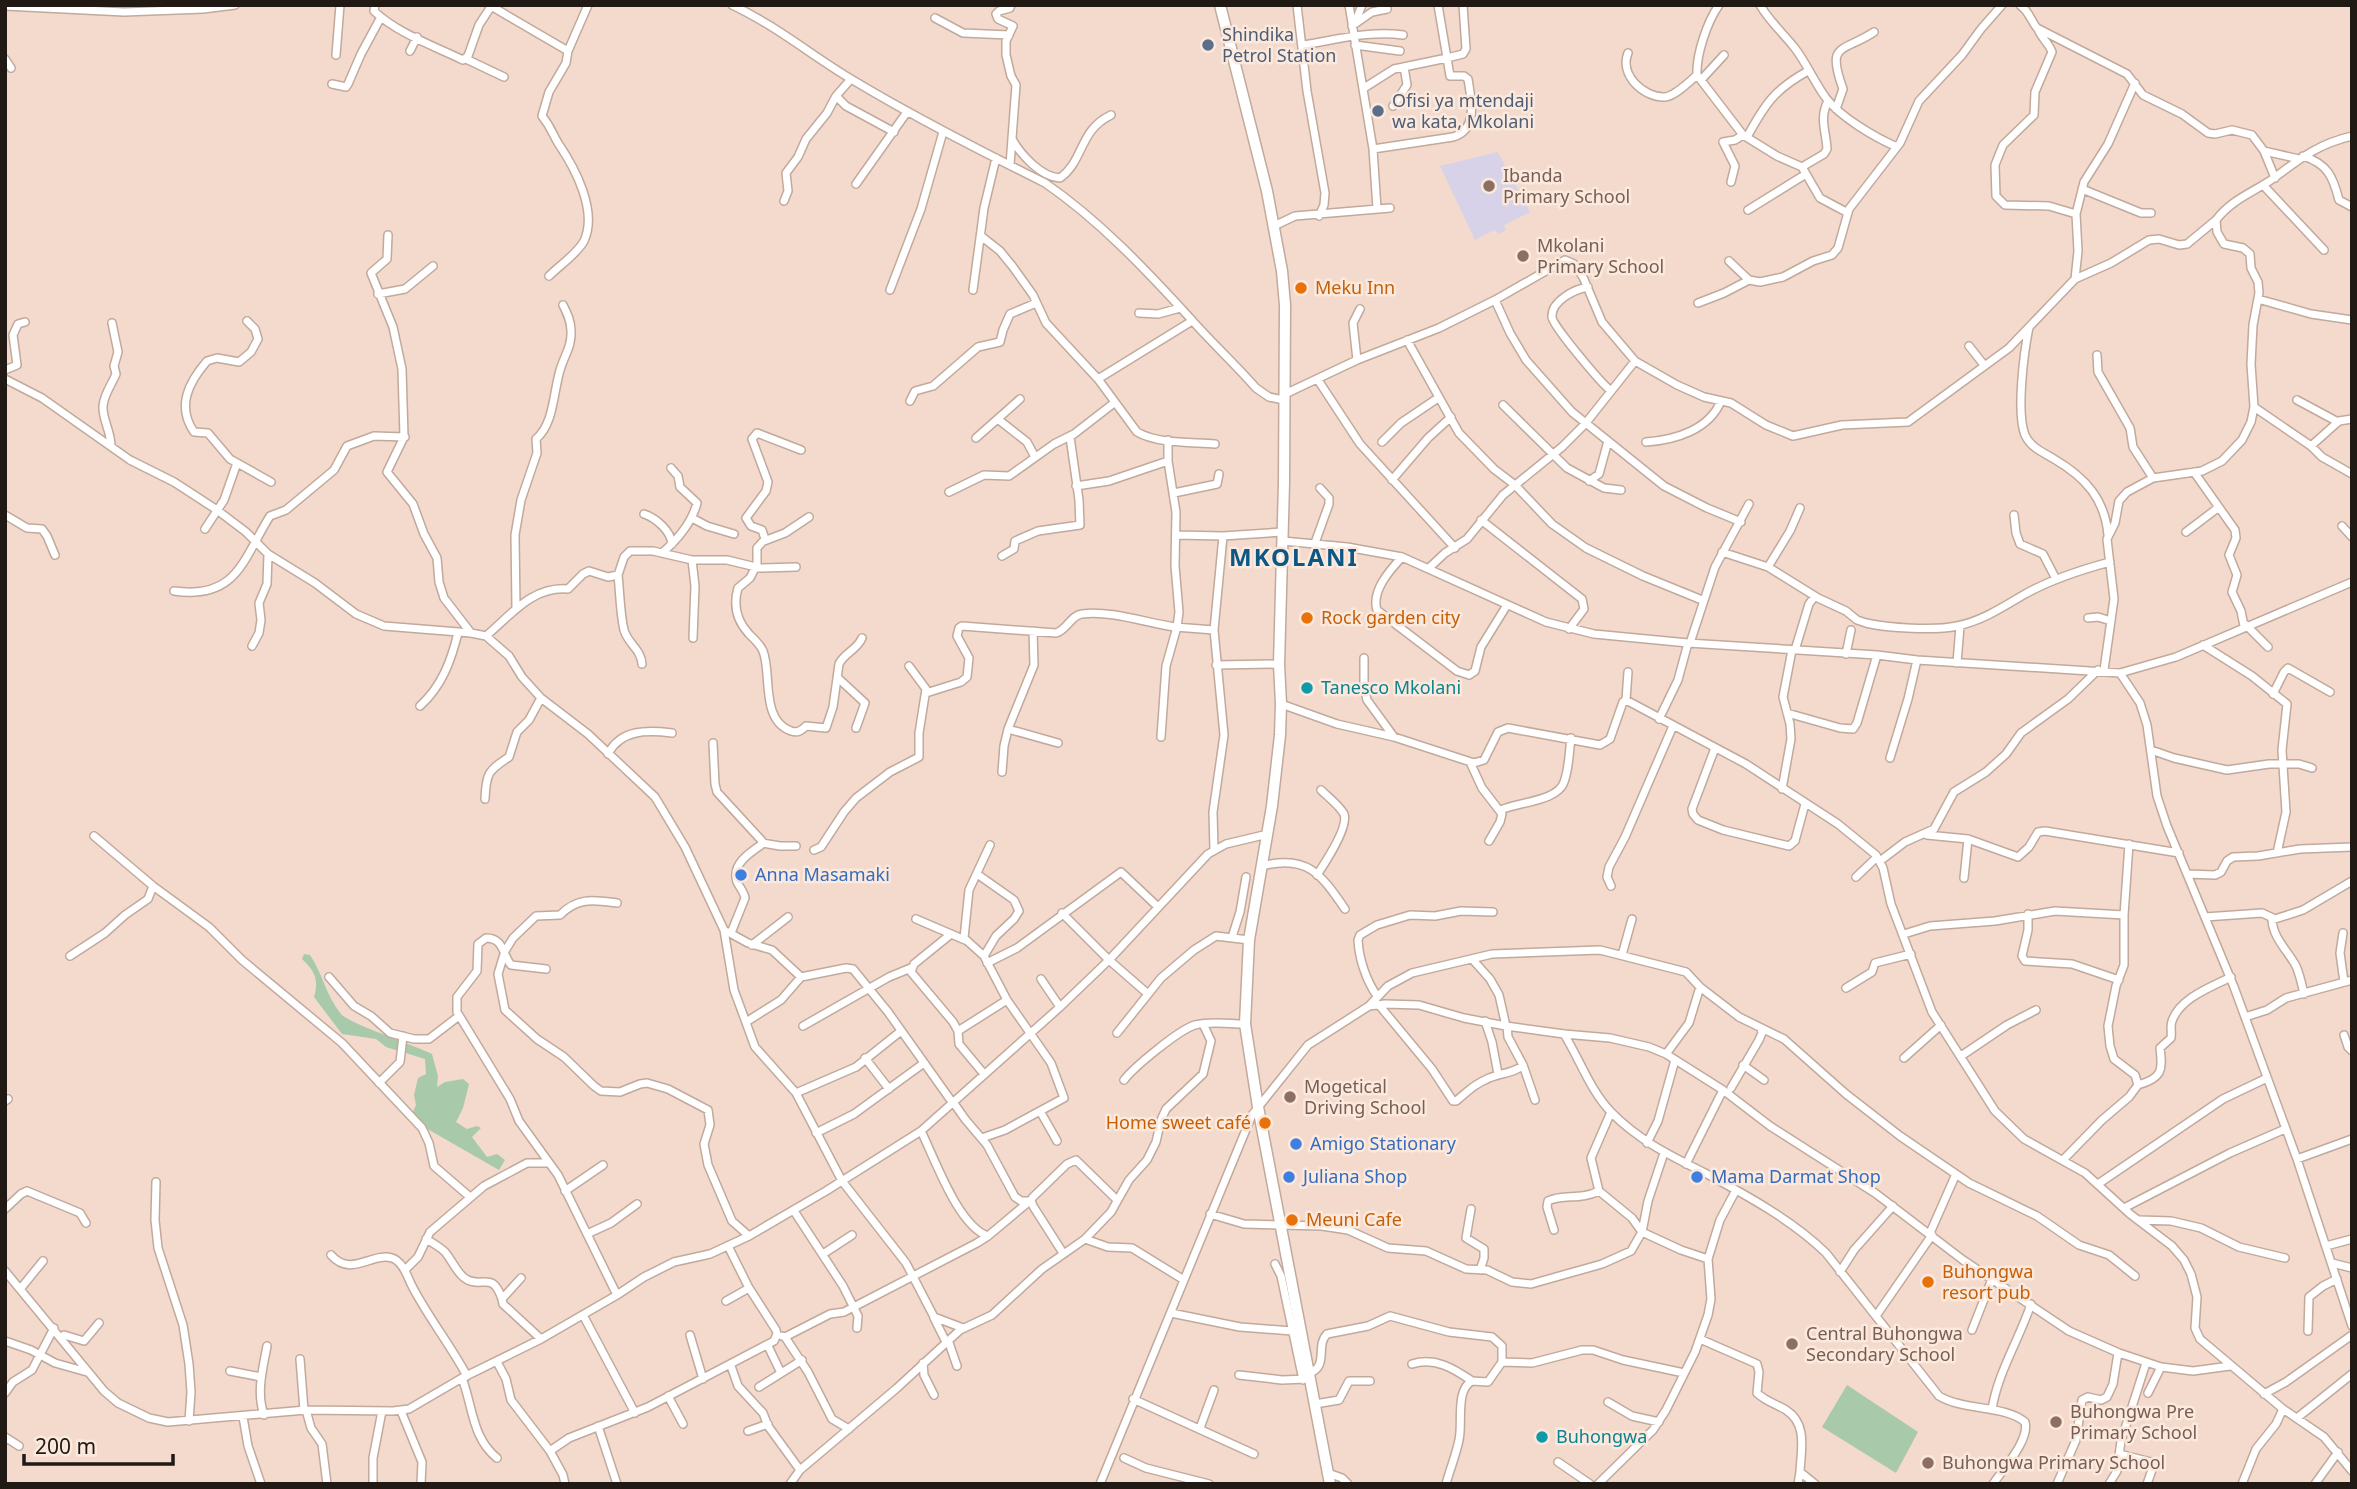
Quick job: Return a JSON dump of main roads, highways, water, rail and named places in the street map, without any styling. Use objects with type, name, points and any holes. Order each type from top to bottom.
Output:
[{"type":"highway","points":[[1220,5],[1274,226],[1284,305],[1283,536],[1279,664],[1281,704],[1277,768],[1250,940],[1245,1024],[1258,1107],[1329,1479]]},
{"type":"place","name":"Shindika Petrol Station","points":[[1208,45]]},
{"type":"place","name":"Ofisi ya mtendaji wa kata, Mkolani","points":[[1378,111]]},
{"type":"place","name":"Ibanda Primary School","points":[[1489,186]]},
{"type":"place","name":"Mkolani Primary School","points":[[1523,256]]},
{"type":"place","name":"Meku Inn","points":[[1301,288]]},
{"type":"place","name":"Rock garden city","points":[[1307,618]]},
{"type":"place","name":"Tanesco Mkolani","points":[[1307,688]]},
{"type":"place","name":"Anna Masamaki","points":[[741,875]]},
{"type":"place","name":"Mogetical Driving School","points":[[1290,1097]]},
{"type":"place","name":"Home sweet café","points":[[1265,1123]]},
{"type":"place","name":"Amigo Stationary","points":[[1296,1144]]},
{"type":"place","name":"Juliana Shop","points":[[1289,1177]]},
{"type":"place","name":"Mama Darmat Shop","points":[[1697,1177]]},
{"type":"place","name":"Meuni Cafe","points":[[1292,1220]]},
{"type":"place","name":"Buhongwa resort pub","points":[[1928,1282]]},
{"type":"place","name":"Central Buhongwa Secondary School","points":[[1792,1344]]},
{"type":"place","name":"Buhongwa Pre Primary School","points":[[2056,1422]]},
{"type":"place","name":"Buhongwa","points":[[1542,1437]]},
{"type":"place","name":"Buhongwa Primary School","points":[[1928,1463]]},
{"type":"district","name":"MKOLANI","points":[[1294,558]]}]
